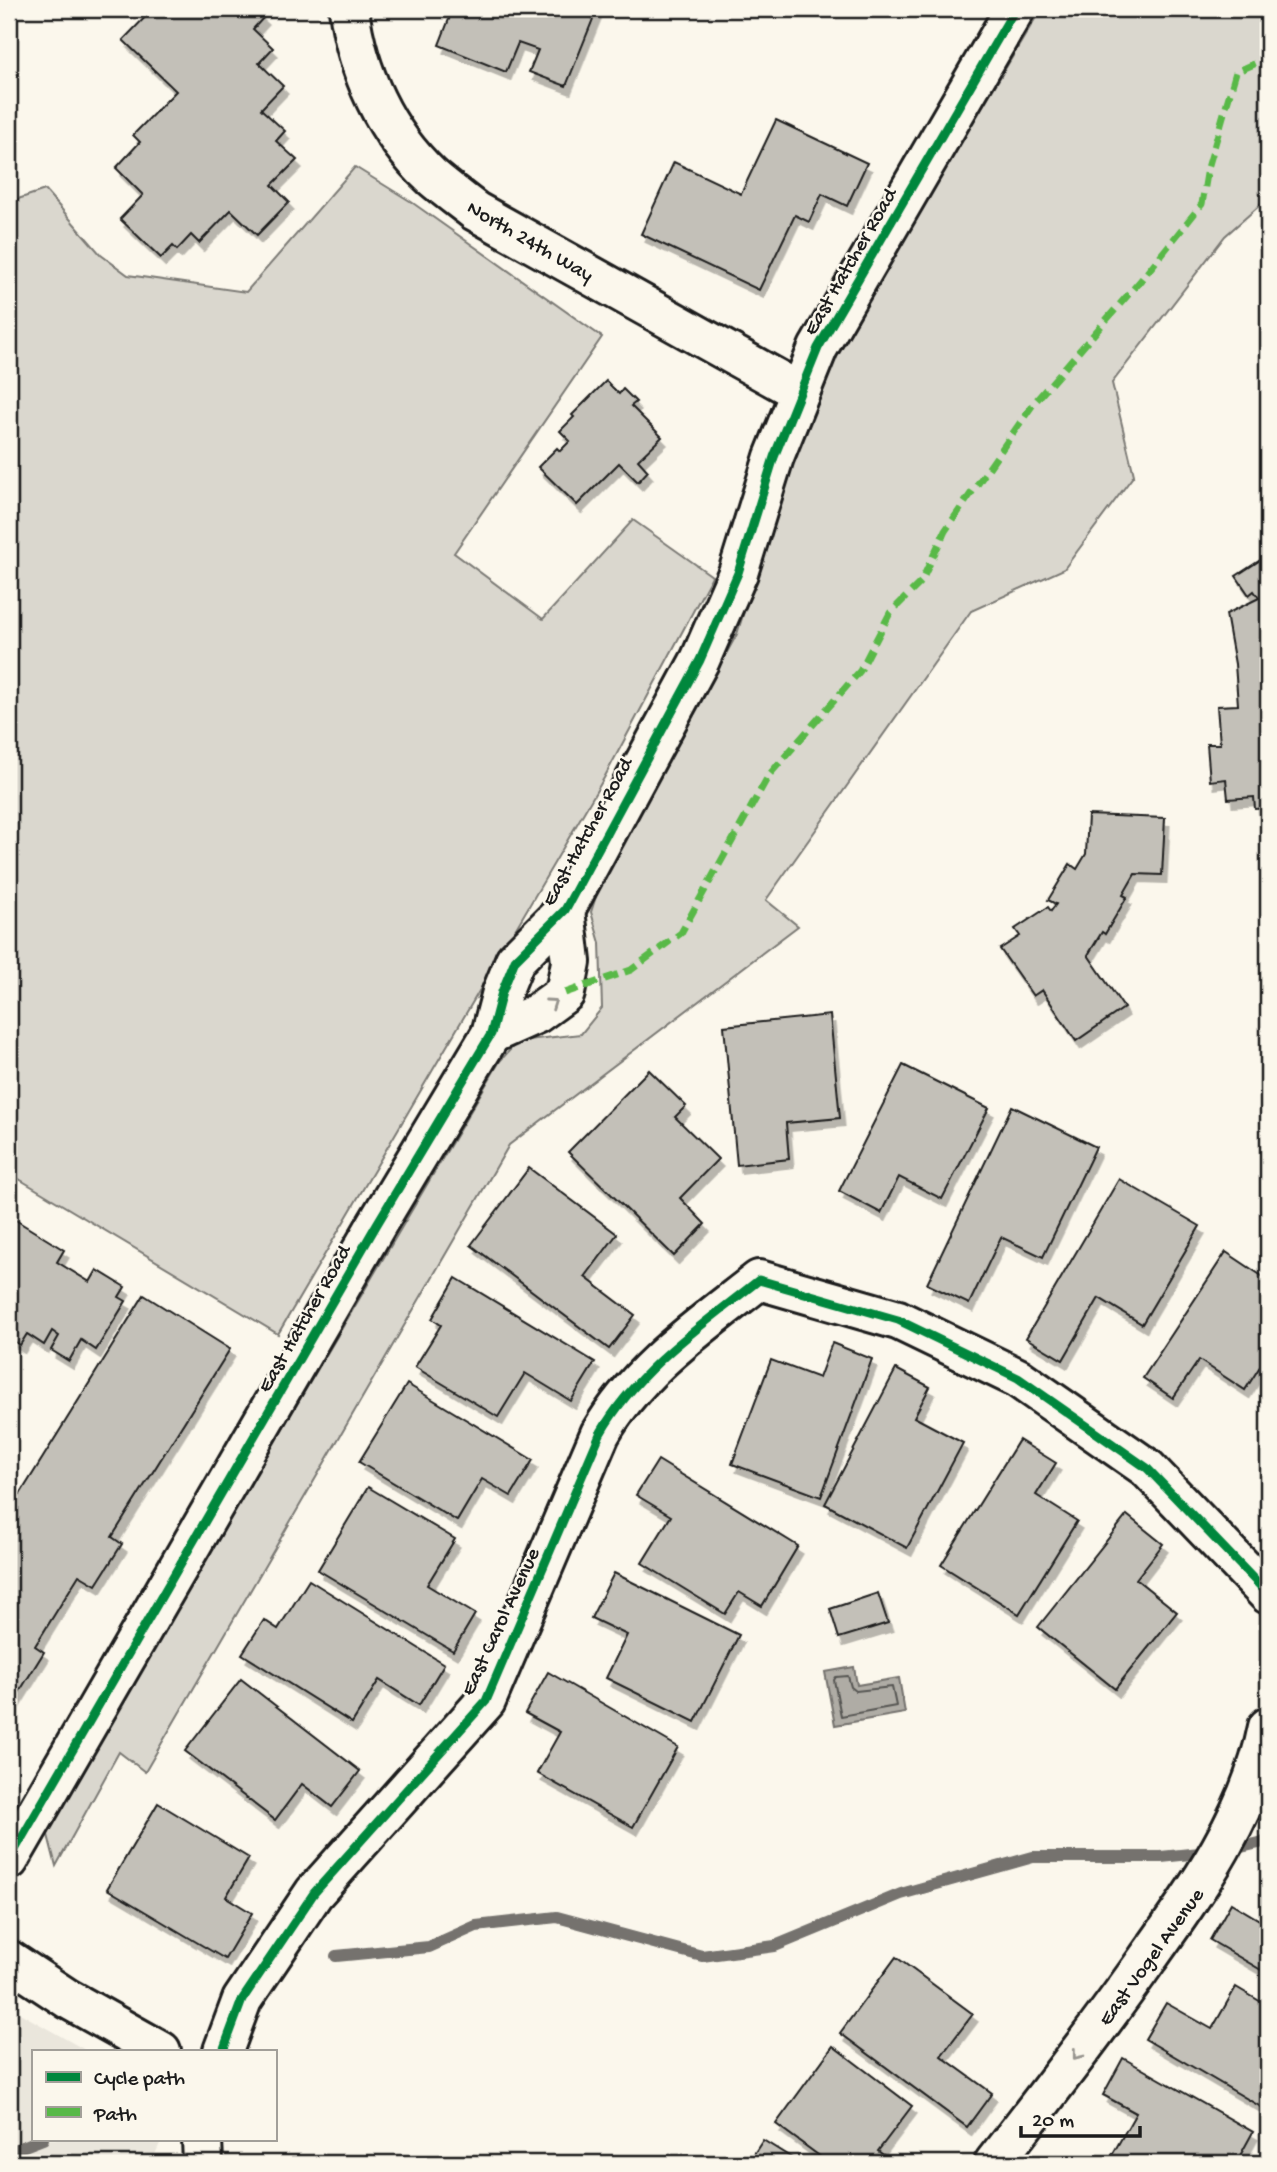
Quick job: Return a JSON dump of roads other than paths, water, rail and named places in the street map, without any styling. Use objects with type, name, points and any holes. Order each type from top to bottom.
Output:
[{"type":"street","name":"North 24th Way","points":[[349,9],[353,36],[368,85],[394,132],[432,176],[475,211],[800,392]]},
{"type":"street","name":"East Hatcher Road","points":[[9,1860],[356,1260],[491,1034],[502,992],[515,960],[565,910],[700,660],[738,573],[774,457],[818,348],[1014,9]]},
{"type":"street","name":"East Hatcher Road","points":[[491,1034],[536,1014],[565,993],[572,962],[565,910]]},
{"type":"street","name":"East Carol Avenue","points":[[223,2050],[242,2000],[314,1893],[485,1700],[600,1434],[614,1409],[669,1350],[759,1280],[898,1320],[1018,1378],[1147,1468],[1268,1594]]},
{"type":"street","name":"East Vogel Avenue","points":[[994,2163],[1104,2021],[1203,1881],[1252,1781],[1268,1727]]},
{"type":"street","points":[[9,1960],[68,1999],[159,2050]]},
{"type":"street","points":[[202,2140],[203,2163]]},
{"type":"water","points":[[854,1667],[857,1685],[899,1678],[905,1713],[835,1725],[825,1672]]},
{"type":"waterway","points":[[1228,1850],[1268,1841]]},
{"type":"waterway","points":[[336,1956],[429,1947],[476,1926],[557,1917],[702,1956],[775,1946],[901,1894],[1033,1857],[1161,1857],[1210,1852]]},
{"type":"waterway","points":[[9,2152],[40,2140]]}]
